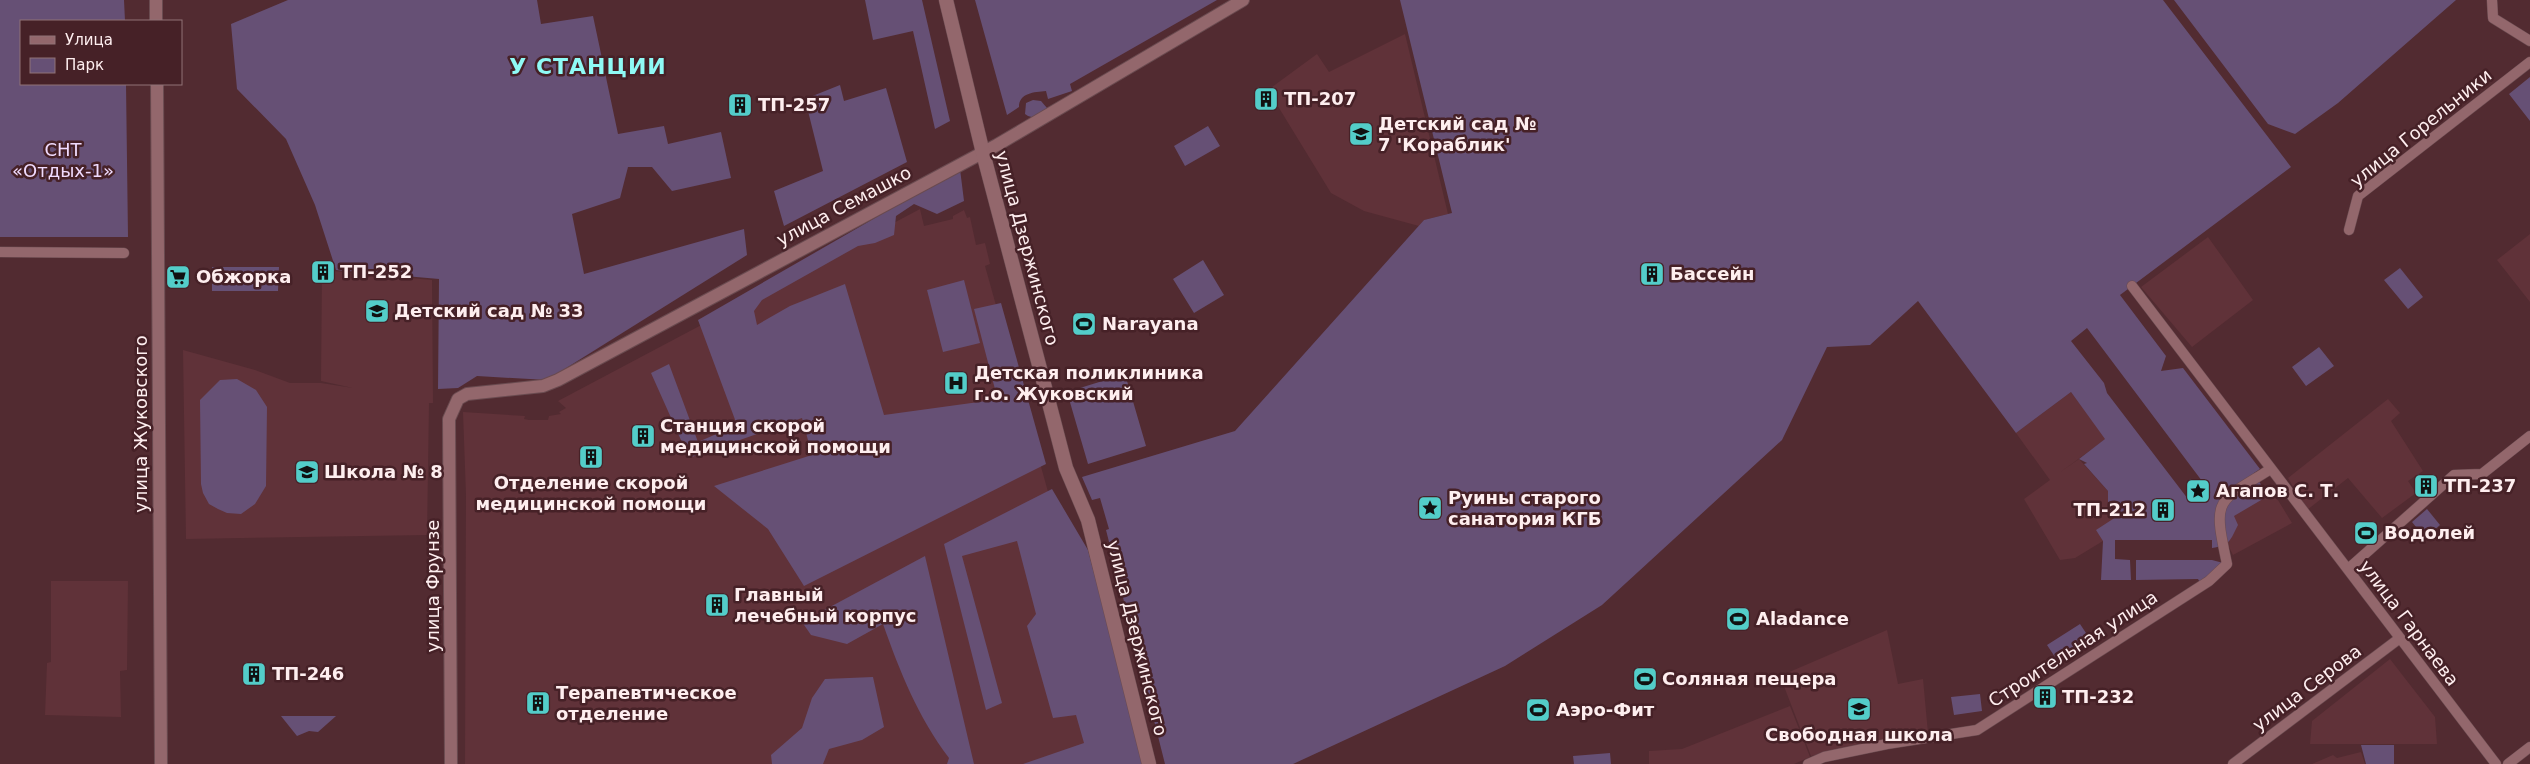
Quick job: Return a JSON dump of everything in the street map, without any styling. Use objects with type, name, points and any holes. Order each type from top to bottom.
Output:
[{"type":"main road","name":"улица Дзержинского","points":[[946,0],[983,152],[1066,468],[1088,520],[1149,764]]},
{"type":"street","name":"улица Семашко","points":[[452,409],[458,398],[467,394],[542,386],[558,380],[983,152],[1243,0]]},
{"type":"street","points":[[2492,0],[2493,18],[2530,41]]},
{"type":"street","points":[[156,1],[156,20]]},
{"type":"street","name":"улица Горельники","points":[[2349,230],[2358,196],[2530,62]]},
{"type":"street","name":"улица Жуковского","points":[[157,85],[160,764]]},
{"type":"street","points":[[0,252],[124,253]]},
{"type":"street","name":"улица Гарнаева","points":[[2132,286],[2496,764]]},
{"type":"street","name":"улица Фрунзе","points":[[451,764],[449,419],[452,409]]},
{"type":"street","points":[[2348,569],[2454,475],[2482,474],[2530,436]]},
{"type":"street","name":"Строительная улица","points":[[1808,764],[1824,756],[1978,730],[2211,579],[2227,564],[2218,523],[2220,506],[2229,495],[2271,469]]},
{"type":"street","name":"улица Серова","points":[[2233,764],[2400,638]]},
{"type":"street","points":[[2508,764],[2530,747]]},
{"type":"shaded area","name":"Детский сад № 7 'Кораблик'","points":[[1405,34],[1448,214],[1424,220],[1419,226],[1364,211],[1331,193],[1268,90],[1317,54],[1329,72]]},
{"type":"shaded area","points":[[920,209],[924,226],[953,219],[953,216],[964,210],[967,218],[970,217],[976,245],[985,243],[990,264],[985,266],[1124,764],[465,764],[466,495],[463,412],[525,416],[524,419],[529,420],[548,420],[549,416],[561,414],[559,412],[566,408],[558,401]]},
{"type":"shaded area","points":[[2530,234],[2530,302],[2497,260]]},
{"type":"shaded area","points":[[2208,237],[2253,300],[2192,347],[2141,287]]},
{"type":"shaded area","name":"Школа № 8","points":[[322,270],[432,280],[433,403],[429,403],[427,535],[186,539],[183,350],[255,370],[290,383],[321,383],[353,388],[321,381]]},
{"type":"shaded area","points":[[2071,392],[2106,439],[2059,473],[2079,459],[2108,491],[2109,506],[2116,518],[2103,541],[2075,558],[2060,560],[2024,499],[2050,480],[2016,433]]},
{"type":"shaded area","points":[[2388,399],[2400,413],[2391,421],[2423,471],[2408,481],[2416,493],[2382,518],[2348,478],[2307,510],[2288,478]]},
{"type":"shaded area","points":[[2273,492],[2292,523],[2233,555],[2227,543],[2232,516]]},
{"type":"shaded area","points":[[51,581],[128,581],[127,670],[120,671],[121,717],[45,715],[47,663],[51,662]]},
{"type":"shaded area","name":"Свободная школа","points":[[1887,630],[1898,684],[1923,679],[1928,733],[1811,756],[1780,676]]},
{"type":"shaded area","points":[[2390,659],[2435,717],[2437,744],[2310,744],[2312,721]]},
{"type":"shaded area","points":[[1790,706],[1810,757],[1794,764],[1649,764],[1649,751],[1682,749]]},
{"type":"shaded area","points":[[2361,752],[2365,764],[2312,764],[2333,755],[2337,758]]},
{"type":"green space","name":"СНТ «Отдых-1»","points":[[0,0],[124,0],[125,20],[20,20],[20,85],[126,85],[128,237],[0,237]]},
{"type":"green space","points":[[288,0],[537,0],[541,24],[593,16],[618,134],[664,126],[668,144],[721,132],[731,178],[672,191],[652,167],[628,167],[620,198],[572,214],[584,274],[744,229],[747,255],[547,380],[477,376],[458,388],[438,389],[439,279],[336,270],[315,205],[286,139],[237,89],[231,24]]},
{"type":"green space","points":[[865,0],[922,0],[950,121],[935,129],[913,31],[873,40]]},
{"type":"green space","points":[[975,0],[1217,0],[1070,84],[1072,91],[1048,99],[1046,91],[1028,94],[1024,96],[1019,107],[1007,115]]},
{"type":"green space","points":[[1400,0],[2163,0],[2291,167],[2120,295],[2166,356],[2161,371],[2183,368],[2260,469],[2254,473],[2268,496],[2234,516],[2238,525],[2229,541],[2218,547],[2212,548],[2212,540],[2115,540],[2115,559],[2130,560],[2131,580],[2101,580],[2103,541],[2096,530],[2116,517],[2108,506],[2108,491],[2084,464],[2087,463],[2079,459],[2105,439],[2071,392],[2016,433],[1918,301],[1870,345],[1827,347],[1782,440],[1602,605],[1505,666],[1293,764],[1165,764],[1106,530],[1109,529],[1100,498],[1092,500],[1082,477],[1235,431],[1424,220],[1452,213]],"holes":[[[2087,328],[2211,493],[2204,486],[2188,499],[2107,393],[2104,383],[2071,341]]]},
{"type":"green space","points":[[2174,0],[2456,0],[2338,103],[2295,134],[2268,124]]},
{"type":"green space","points":[[2530,77],[2530,121],[2509,94]]},
{"type":"green space","points":[[840,85],[844,101],[886,88],[907,162],[784,226],[774,191],[823,171],[805,99]]},
{"type":"green space","points":[[1033,100],[1041,101],[1047,108],[1035,118],[1025,114],[1026,103]]},
{"type":"green space","points":[[1208,126],[1220,146],[1185,166],[1174,146]]},
{"type":"green space","points":[[960,169],[964,201],[937,214],[914,204],[896,216],[894,235],[875,243],[858,246],[762,300],[754,311],[757,325],[790,306],[845,284],[884,415],[986,401],[996,393],[974,309],[1001,303],[1046,464],[804,586],[768,529],[714,486],[812,455],[802,418],[689,458],[651,373],[669,364],[698,442],[737,425],[698,320]]},
{"type":"green space","points":[[1203,260],[1224,295],[1194,313],[1173,279]]},
{"type":"green space","points":[[212,267],[279,267],[278,291],[212,291]]},
{"type":"green space","points":[[2400,268],[2423,297],[2408,309],[2384,280]]},
{"type":"green space","points":[[964,280],[980,343],[943,352],[927,290]]},
{"type":"green space","points":[[2319,347],[2334,366],[2306,386],[2292,367]]},
{"type":"green space","points":[[1125,374],[1146,446],[1088,464],[1067,392]]},
{"type":"green space","points":[[237,379],[256,390],[267,407],[266,486],[255,504],[241,514],[227,513],[209,504],[201,484],[200,400],[220,380]]},
{"type":"green space","points":[[1052,489],[1088,550],[1144,764],[1023,764],[1084,743],[1076,715],[1053,718],[1027,626],[1036,614],[1017,541],[962,556],[1002,703],[986,710],[944,544]]},
{"type":"green space","points":[[2427,509],[2440,525],[2425,538],[2412,522]]},
{"type":"green space","points":[[925,556],[974,764],[947,764],[949,758],[928,727],[911,694],[883,624],[847,644],[811,635],[802,622]]},
{"type":"green space","points":[[2136,560],[2212,560],[2227,564],[2202,586],[2198,579],[2136,580]]},
{"type":"green space","points":[[2080,624],[2090,639],[2057,660],[2047,645]]},
{"type":"green space","points":[[873,677],[884,727],[862,740],[829,749],[823,764],[772,764],[771,755],[802,728],[812,698],[825,679]]},
{"type":"green space","points":[[1980,694],[1982,711],[1954,715],[1951,697]]},
{"type":"green space","points":[[281,716],[336,716],[318,732],[309,731],[297,736]]},
{"type":"green space","points":[[2361,745],[2394,745],[2394,764],[2366,764]]},
{"type":"green space","points":[[1610,753],[1611,764],[1574,764],[1573,756]]},
{"type":"place","name":"ТП-207","points":[[1266,99]]},
{"type":"place","name":"ТП-257","points":[[740,105]]},
{"type":"place","name":"Детский сад № 7 'Кораблик'","points":[[1361,134]]},
{"type":"place","name":"ТП-252","points":[[323,272]]},
{"type":"place","name":"Бассейн","points":[[1652,274]]},
{"type":"place","name":"Обжорка","points":[[178,277]]},
{"type":"place","name":"Детский сад № 33","points":[[377,311]]},
{"type":"place","name":"Narayana","points":[[1084,324]]},
{"type":"place","name":"Детская поликлиника г.о. Жуковский","points":[[956,383]]},
{"type":"place","name":"Станция скорой медицинской помощи","points":[[643,436]]},
{"type":"place","name":"Отделение скорой медицинской помощи","points":[[591,457]]},
{"type":"place","name":"Школа № 8","points":[[307,472]]},
{"type":"place","name":"ТП-237","points":[[2426,486]]},
{"type":"place","name":"Агапов С. Т.","points":[[2198,491]]},
{"type":"place","name":"Руины старого санатория КГБ","points":[[1430,508]]},
{"type":"place","name":"ТП-212","points":[[2163,510]]},
{"type":"place","name":"Водолей","points":[[2366,533]]},
{"type":"place","name":"Главный лечебный корпус","points":[[717,605]]},
{"type":"place","name":"Aladance","points":[[1738,619]]},
{"type":"place","name":"ТП-246","points":[[254,674]]},
{"type":"place","name":"Соляная пещера","points":[[1645,679]]},
{"type":"place","name":"ТП-232","points":[[2045,697]]},
{"type":"place","name":"Терапевтическое отделение","points":[[538,703]]},
{"type":"place","name":"Свободная школа","points":[[1859,709]]},
{"type":"place","name":"Аэро-Фит","points":[[1538,710]]},
{"type":"district","name":"У СТАНЦИИ","points":[[588,66]]}]
